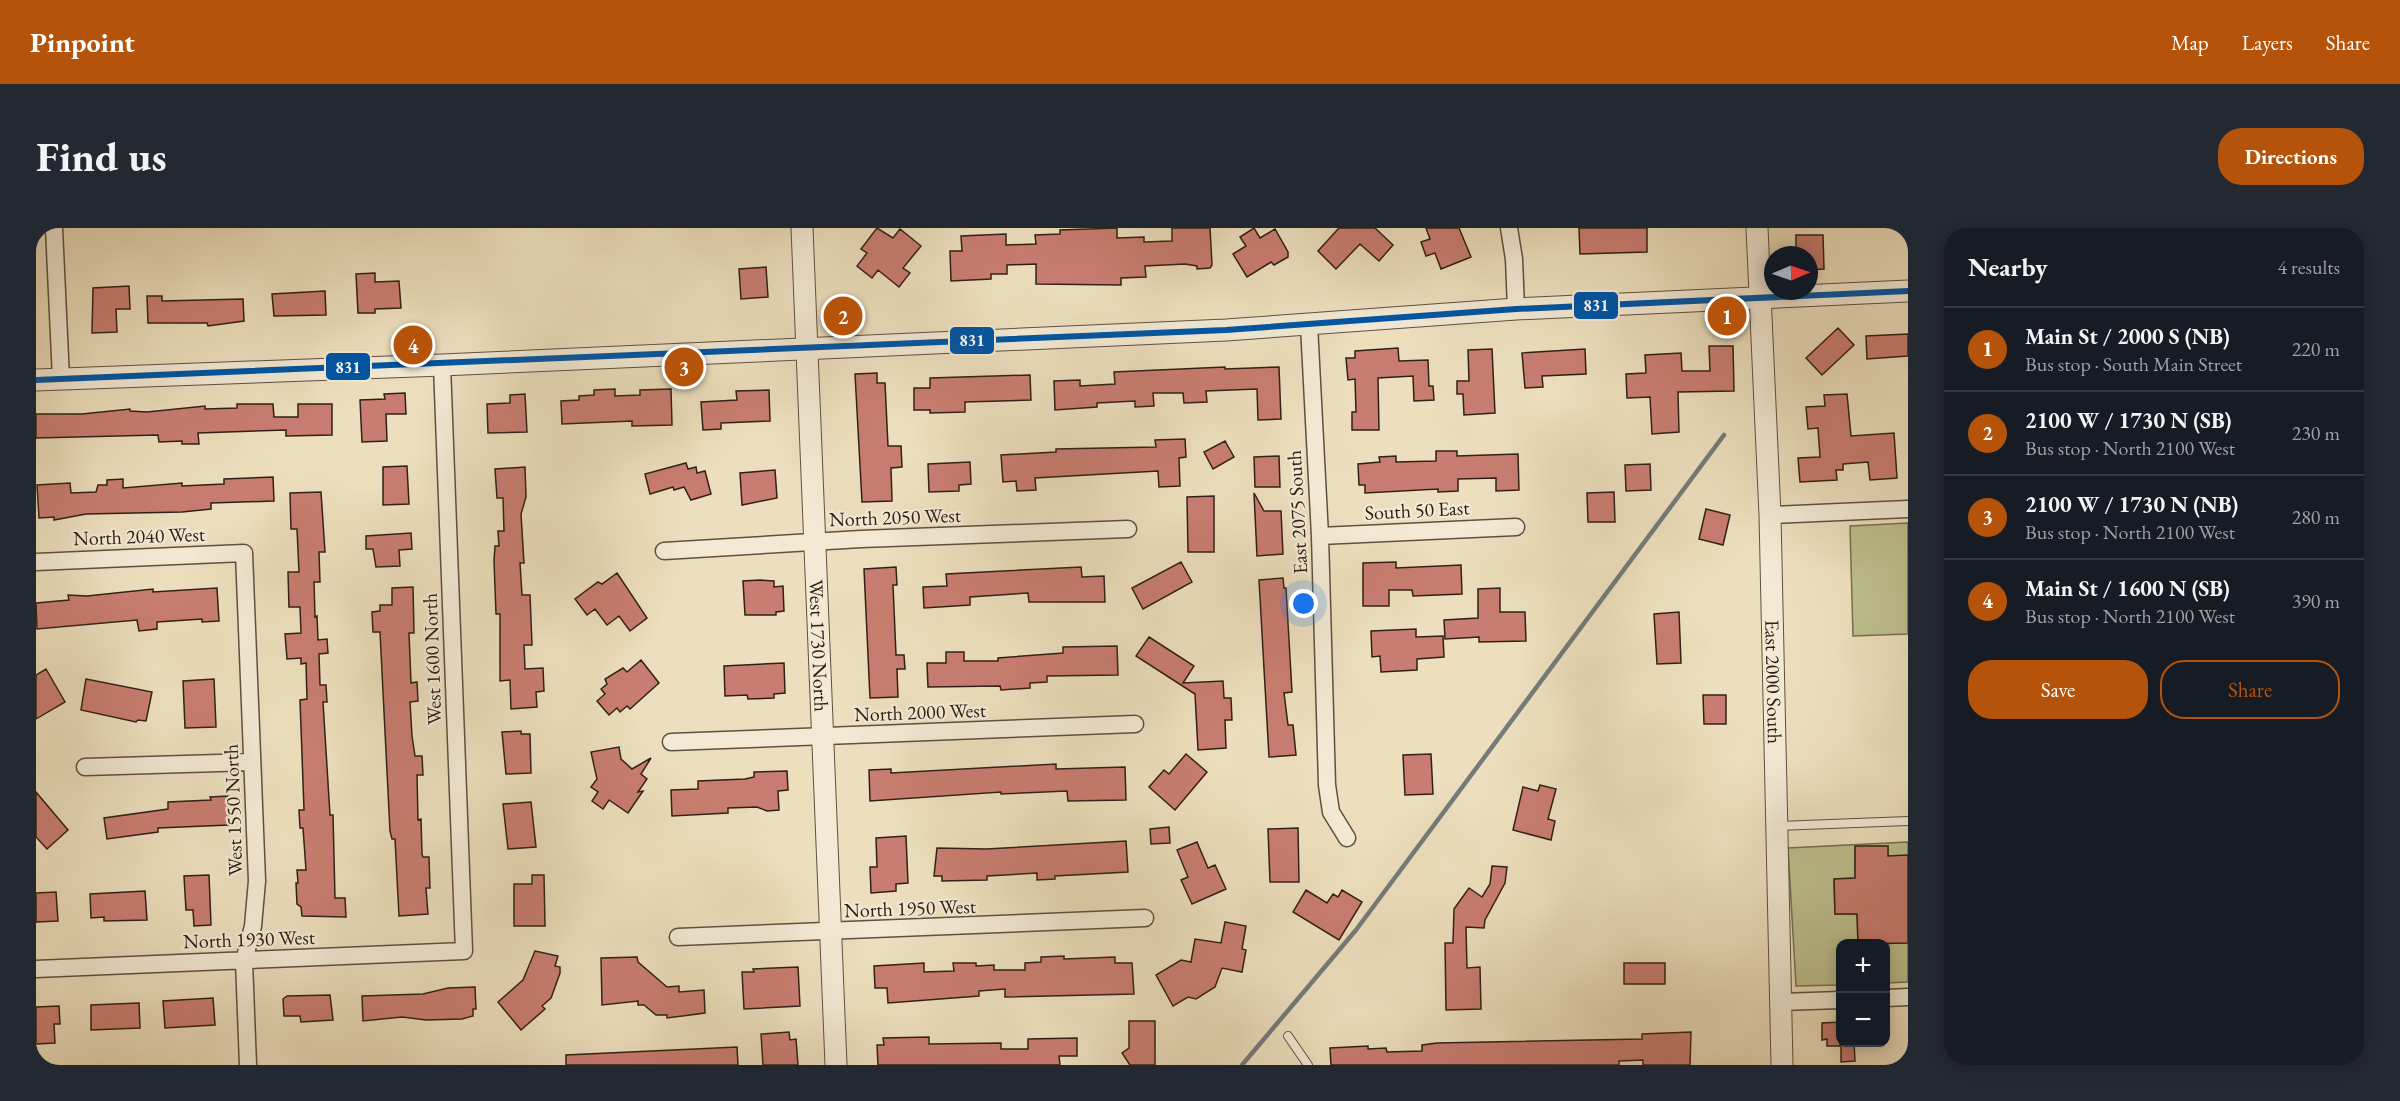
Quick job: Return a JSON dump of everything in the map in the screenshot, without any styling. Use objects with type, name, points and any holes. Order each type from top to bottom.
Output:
[{"type":"street","points":[[54,228],[61,379]]},
{"type":"street","name":"West 1730 North","points":[[802,228],[809,347],[836,1065]]},
{"type":"street","points":[[1509,228],[1514,259],[1516,309]]},
{"type":"street","name":"East 2000 South","points":[[1757,228],[1770,515],[1782,1065]]},
{"type":"street","points":[[36,380],[442,365],[1226,330],[1516,309],[1908,291]]},
{"type":"street","name":"East 2075 South","points":[[1309,325],[1320,536],[1327,785],[1331,812],[1347,838]]},
{"type":"street","name":"West 1600 North","points":[[442,365],[464,951]]},
{"type":"street","points":[[1770,515],[1908,509]]},
{"type":"street","name":"South 50 East","points":[[1320,536],[1516,527]]},
{"type":"street","name":"North 2050 West","points":[[664,550],[816,541],[1128,530]]},
{"type":"street","name":"North 2040 West","points":[[36,562],[244,553]]},
{"type":"street","name":"West 1550 North","points":[[244,553],[257,881],[253,926],[244,961],[248,1065]]},
{"type":"street","name":"North 2000 West","points":[[670,742],[1135,724]]},
{"type":"street","points":[[85,767],[252,762]]},
{"type":"street","name":"North 1950 West","points":[[678,937],[1144,918]]},
{"type":"street","name":"North 1930 West","points":[[36,969],[464,951]]},
{"type":"street","points":[[1890,998],[1908,997]]},
{"type":"street","points":[[1781,1002],[1836,1000]]},
{"type":"lane","points":[[1778,826],[1908,821]]},
{"type":"lane","points":[[1288,1036],[1308,1065]]},
{"type":"green space","points":[[1908,523],[1908,634],[1853,636],[1850,526]]},
{"type":"green space","points":[[1908,842],[1908,856],[1888,856],[1888,846],[1855,847],[1855,878],[1834,879],[1835,914],[1857,914],[1858,939],[1836,939],[1836,985],[1796,986],[1788,848]]},
{"type":"green space","points":[[1890,943],[1908,943],[1908,982],[1890,983]]},
{"type":"building","points":[[877,228],[893,238],[900,229],[921,246],[903,268],[910,273],[899,287],[878,270],[872,278],[857,266],[867,253],[861,249]]},
{"type":"building","points":[[1117,228],[1117,238],[1144,237],[1144,242],[1172,241],[1172,228],[1210,228],[1212,265],[1210,268],[1197,269],[1197,266],[1185,264],[1145,266],[1146,277],[1121,278],[1121,285],[1036,284],[1036,264],[1007,265],[1007,274],[991,274],[991,279],[951,281],[950,251],[962,251],[961,236],[1006,234],[1006,245],[1036,244],[1035,235],[1060,234],[1060,230]]},
{"type":"building","points":[[1254,228],[1260,238],[1275,229],[1288,252],[1288,257],[1274,265],[1271,262],[1247,277],[1233,254],[1246,246],[1240,237]]},
{"type":"building","points":[[1339,228],[1375,228],[1393,245],[1379,261],[1360,244],[1336,269],[1318,251]]},
{"type":"building","points":[[1426,228],[1459,228],[1471,257],[1441,269],[1435,253],[1426,256],[1421,242],[1430,239]]},
{"type":"building","points":[[1579,228],[1647,228],[1647,252],[1580,254]]},
{"type":"building","points":[[1796,235],[1823,235],[1824,269],[1818,269],[1818,246],[1796,246]]},
{"type":"building","points":[[766,267],[768,297],[741,299],[739,269]]},
{"type":"building","points":[[375,273],[375,282],[399,281],[401,308],[375,309],[375,313],[358,313],[356,274]]},
{"type":"building","points":[[129,286],[130,309],[116,309],[117,332],[92,333],[93,288]]},
{"type":"building","points":[[325,291],[326,315],[274,316],[272,294]]},
{"type":"building","points":[[147,296],[162,296],[162,301],[243,299],[244,321],[208,326],[207,323],[148,323]]},
{"type":"building","points":[[1838,328],[1854,345],[1822,375],[1806,358]]},
{"type":"building","points":[[1908,334],[1908,356],[1867,359],[1866,336]]},
{"type":"building","points":[[1709,346],[1733,346],[1734,391],[1678,392],[1679,432],[1652,434],[1650,397],[1627,398],[1626,374],[1646,373],[1645,355],[1681,353],[1682,371],[1710,371]]},
{"type":"building","points":[[1398,348],[1399,361],[1428,360],[1429,386],[1433,386],[1434,400],[1414,401],[1413,376],[1378,378],[1379,430],[1352,430],[1352,412],[1356,412],[1355,379],[1348,380],[1346,358],[1355,358],[1355,351]]},
{"type":"building","points":[[1492,349],[1495,413],[1464,415],[1463,394],[1457,394],[1457,381],[1469,381],[1468,350]]},
{"type":"building","points":[[1585,349],[1586,374],[1542,376],[1543,387],[1525,388],[1522,353]]},
{"type":"building","points":[[1225,367],[1225,369],[1279,367],[1281,419],[1258,420],[1257,389],[1206,391],[1207,402],[1184,403],[1183,393],[1153,393],[1154,406],[1135,407],[1135,401],[1097,403],[1097,407],[1055,410],[1054,381],[1080,380],[1080,386],[1115,384],[1114,372]]},
{"type":"building","points":[[877,373],[877,383],[885,383],[888,446],[901,446],[902,467],[891,468],[892,501],[862,502],[855,374]]},
{"type":"building","points":[[1030,375],[1031,400],[965,402],[965,412],[930,413],[930,410],[914,410],[914,388],[930,388],[930,378]]},
{"type":"building","points":[[615,389],[615,396],[640,395],[640,390],[671,389],[672,425],[632,426],[632,421],[562,424],[561,401],[579,400],[579,396],[594,395],[594,390]]},
{"type":"building","points":[[769,390],[770,421],[721,423],[721,429],[703,430],[701,402],[737,400],[736,391]]},
{"type":"building","points":[[405,393],[406,414],[386,414],[387,441],[362,442],[360,400],[385,399],[384,394]]},
{"type":"building","points":[[525,394],[527,432],[488,433],[487,404],[510,403],[510,395]]},
{"type":"building","points":[[1847,394],[1851,436],[1894,433],[1897,478],[1870,480],[1868,462],[1843,464],[1843,470],[1836,470],[1837,480],[1800,482],[1798,458],[1820,457],[1818,428],[1808,429],[1806,407],[1825,406],[1824,395]]},
{"type":"building","points":[[237,404],[273,404],[274,417],[298,417],[298,404],[332,404],[332,435],[286,436],[286,430],[198,433],[199,444],[182,444],[182,441],[159,442],[158,435],[36,438],[36,414],[82,414],[130,409],[130,411],[147,412],[205,406],[205,409],[237,408]]},
{"type":"building","points":[[1185,439],[1186,457],[1179,458],[1180,486],[1159,487],[1158,471],[1035,478],[1036,490],[1017,491],[1016,481],[1003,482],[1001,455],[1056,452],[1056,449],[1156,447],[1155,440]]},
{"type":"building","points":[[1225,441],[1234,457],[1213,469],[1204,452]]},
{"type":"building","points":[[1436,451],[1457,451],[1457,456],[1518,454],[1519,490],[1496,491],[1496,478],[1458,479],[1458,491],[1438,492],[1438,489],[1365,493],[1365,485],[1359,485],[1358,464],[1380,462],[1379,457],[1396,456],[1396,462],[1436,461]]},
{"type":"building","points":[[1279,456],[1280,487],[1255,487],[1254,457]]},
{"type":"building","points":[[970,462],[971,484],[959,485],[959,491],[929,492],[928,464]]},
{"type":"building","points":[[686,463],[688,469],[696,467],[697,473],[705,471],[711,494],[691,500],[684,487],[674,490],[673,487],[650,494],[645,474]]},
{"type":"building","points":[[1650,464],[1651,490],[1626,491],[1625,465]]},
{"type":"building","points":[[407,466],[409,504],[383,505],[383,467]]},
{"type":"building","points":[[525,467],[526,497],[521,514],[524,563],[520,563],[522,595],[530,595],[532,645],[524,645],[525,669],[543,668],[544,691],[536,692],[537,707],[511,709],[510,680],[500,681],[500,614],[496,614],[494,561],[495,546],[499,546],[498,531],[504,531],[503,498],[497,498],[495,469]]},
{"type":"building","points":[[775,470],[777,498],[742,505],[740,473]]},
{"type":"building","points":[[273,477],[274,501],[211,503],[211,509],[182,512],[86,514],[54,520],[54,517],[39,518],[37,485],[70,483],[71,493],[96,492],[98,485],[107,485],[107,480],[123,479],[123,488],[182,483],[182,486],[224,484],[224,479]]},
{"type":"building","points":[[321,492],[325,552],[319,552],[320,582],[314,582],[315,617],[317,616],[318,640],[327,639],[328,653],[319,654],[320,685],[326,685],[327,702],[323,702],[330,815],[333,815],[335,898],[345,898],[346,917],[302,916],[301,907],[297,904],[297,870],[306,870],[303,828],[300,828],[299,810],[304,810],[300,700],[307,699],[306,663],[301,664],[301,658],[287,659],[285,634],[301,633],[300,607],[289,607],[288,572],[299,572],[297,529],[291,529],[290,493]]},
{"type":"building","points":[[1614,492],[1615,522],[1588,522],[1587,493]]},
{"type":"building","points":[[1254,493],[1264,511],[1281,511],[1283,554],[1257,556]]},
{"type":"building","points":[[1214,496],[1214,552],[1188,552],[1187,497]]},
{"type":"building","points":[[1706,509],[1730,515],[1723,545],[1699,539]]},
{"type":"building","points":[[411,533],[412,549],[399,550],[400,566],[376,567],[373,549],[366,549],[366,536]]},
{"type":"building","points":[[1181,562],[1192,582],[1143,609],[1132,588]]},
{"type":"building","points":[[1396,562],[1396,568],[1461,565],[1462,594],[1413,596],[1412,590],[1389,590],[1389,606],[1363,606],[1363,563]]},
{"type":"building","points":[[896,567],[897,585],[893,585],[896,655],[904,655],[905,669],[897,669],[898,697],[870,698],[864,569]]},
{"type":"building","points":[[1081,567],[1082,577],[1104,576],[1105,602],[1029,602],[1028,593],[970,597],[970,605],[924,608],[923,587],[947,586],[946,574]]},
{"type":"building","points":[[617,573],[647,618],[630,631],[619,616],[607,625],[595,609],[587,615],[575,599],[598,582],[602,584]]},
{"type":"building","points":[[1283,578],[1284,588],[1286,588],[1292,692],[1284,693],[1288,725],[1293,725],[1296,755],[1269,757],[1259,580]]},
{"type":"building","points":[[743,581],[774,581],[774,587],[783,586],[784,611],[776,612],[776,615],[745,615]]},
{"type":"building","points":[[413,587],[414,633],[409,633],[411,683],[417,682],[418,701],[410,702],[415,756],[422,756],[423,775],[417,775],[418,820],[421,819],[422,854],[423,857],[429,857],[430,888],[426,888],[428,914],[399,916],[395,839],[392,839],[390,831],[380,632],[373,632],[372,612],[380,611],[380,605],[392,605],[392,588]]},
{"type":"building","points":[[217,588],[219,621],[202,622],[202,619],[157,622],[157,629],[139,631],[137,620],[37,629],[36,603],[69,600],[68,595],[87,596],[153,589],[153,592]]},
{"type":"building","points":[[1500,588],[1500,612],[1525,612],[1526,641],[1479,642],[1479,637],[1445,639],[1444,620],[1478,618],[1478,589]]},
{"type":"building","points":[[1679,612],[1681,663],[1657,664],[1654,614]]},
{"type":"building","points":[[1416,629],[1416,637],[1443,636],[1444,657],[1417,659],[1417,670],[1381,672],[1380,656],[1372,657],[1371,631]]},
{"type":"building","points":[[1149,637],[1194,666],[1183,683],[1223,681],[1224,698],[1231,698],[1232,720],[1225,720],[1226,748],[1198,750],[1195,694],[1136,656]]},
{"type":"building","points":[[1117,646],[1118,675],[1047,676],[1047,682],[1030,683],[1030,688],[1001,690],[1000,686],[928,687],[927,663],[946,663],[946,652],[964,652],[964,661],[998,661],[998,658],[1063,653],[1063,647]]},
{"type":"building","points":[[641,660],[659,683],[630,709],[627,706],[620,712],[617,708],[609,715],[597,701],[605,694],[601,689],[607,684],[605,679],[623,668],[627,672]]},
{"type":"building","points":[[784,663],[785,693],[774,694],[774,698],[748,699],[747,695],[725,696],[724,666]]},
{"type":"building","points":[[46,669],[65,702],[36,719],[36,675]]},
{"type":"building","points":[[86,679],[152,692],[146,721],[136,722],[81,710]]},
{"type":"building","points":[[214,679],[216,727],[185,728],[183,681]]},
{"type":"building","points":[[1703,695],[1726,695],[1726,724],[1704,724]]},
{"type":"building","points":[[521,731],[521,734],[530,734],[531,773],[506,774],[502,732]]},
{"type":"building","points":[[619,747],[621,759],[632,769],[651,758],[641,774],[647,779],[638,792],[643,791],[628,813],[609,800],[603,809],[592,801],[598,792],[591,787],[597,779],[591,752]]},
{"type":"building","points":[[1186,754],[1207,772],[1175,810],[1149,787],[1164,770],[1169,774]]},
{"type":"building","points":[[1431,754],[1433,794],[1405,795],[1403,755]]},
{"type":"building","points":[[1056,764],[1056,769],[1125,767],[1126,800],[1068,801],[1067,791],[1001,794],[1001,792],[870,801],[869,770],[891,769],[891,773]]},
{"type":"building","points":[[787,771],[788,790],[778,791],[779,810],[767,811],[757,807],[728,808],[728,813],[672,816],[671,790],[698,789],[698,781],[745,779],[754,777],[754,772]]},
{"type":"building","points":[[1540,785],[1556,789],[1548,819],[1555,821],[1551,840],[1513,830],[1523,787],[1538,791]]},
{"type":"building","points":[[36,792],[68,830],[47,849],[36,837]]},
{"type":"building","points":[[228,796],[229,825],[158,828],[158,832],[107,839],[104,818],[168,809],[168,802],[211,800],[210,797]]},
{"type":"building","points":[[531,802],[536,847],[508,849],[503,804]]},
{"type":"building","points":[[1169,827],[1170,843],[1151,844],[1150,829]]},
{"type":"building","points":[[1298,828],[1299,882],[1270,882],[1268,829]]},
{"type":"building","points":[[906,836],[908,883],[896,884],[896,891],[871,893],[870,867],[877,867],[876,838]]},
{"type":"building","points":[[1126,841],[1128,872],[1055,876],[1055,879],[1037,880],[1037,873],[987,876],[987,880],[942,881],[942,876],[934,876],[937,848],[986,849]]},
{"type":"building","points":[[1197,842],[1208,868],[1215,865],[1226,889],[1192,904],[1181,880],[1188,877],[1177,850]]},
{"type":"building","points":[[1855,846],[1888,846],[1888,856],[1908,855],[1908,943],[1890,943],[1890,939],[1858,939],[1857,914],[1835,914],[1834,879],[1855,878]]},
{"type":"building","points":[[1492,866],[1507,867],[1505,883],[1485,920],[1484,928],[1466,927],[1467,968],[1480,967],[1481,1009],[1446,1010],[1445,943],[1453,943],[1454,909],[1469,888],[1482,897],[1490,884]]},
{"type":"building","points":[[209,875],[211,925],[194,926],[193,910],[186,910],[184,876]]},
{"type":"building","points":[[532,875],[544,875],[545,926],[514,926],[514,884],[532,884]]},
{"type":"building","points":[[1306,890],[1327,903],[1333,894],[1338,897],[1342,890],[1362,902],[1339,940],[1293,912]]},
{"type":"building","points":[[145,891],[147,920],[104,921],[104,917],[91,918],[90,894]]},
{"type":"building","points":[[56,892],[58,921],[36,922],[36,893]]},
{"type":"building","points":[[1225,922],[1246,926],[1242,949],[1246,950],[1242,972],[1222,968],[1215,987],[1196,999],[1188,997],[1173,1006],[1156,975],[1181,960],[1191,962],[1195,939],[1221,943]]},
{"type":"building","points":[[535,951],[558,956],[555,966],[560,967],[560,973],[551,998],[542,1006],[545,1009],[521,1030],[498,1002],[523,980]]},
{"type":"building","points":[[1064,956],[1064,959],[1115,957],[1115,963],[1132,963],[1134,994],[1005,997],[1005,989],[979,991],[979,996],[888,1003],[887,988],[875,988],[874,966],[924,963],[924,972],[954,971],[953,963],[976,963],[976,966],[994,965],[994,970],[1025,970],[1025,963],[1041,962],[1041,957]]},
{"type":"building","points":[[637,957],[638,962],[667,987],[679,986],[679,992],[704,990],[705,1013],[667,1018],[667,1015],[656,1015],[644,1005],[638,1005],[638,1001],[602,1005],[601,958]]},
{"type":"building","points":[[1624,963],[1665,963],[1665,984],[1624,984]]},
{"type":"building","points":[[798,967],[800,1006],[744,1009],[742,972],[754,972],[753,969]]},
{"type":"building","points":[[475,987],[476,1009],[473,1009],[473,1016],[462,1019],[426,1020],[402,1017],[363,1021],[362,996],[423,994],[448,988]]},
{"type":"building","points":[[330,995],[333,1020],[301,1022],[300,1016],[284,1016],[283,999],[287,996]]},
{"type":"building","points":[[213,998],[215,1025],[165,1028],[163,1001]]},
{"type":"building","points":[[139,1003],[140,1028],[91,1030],[91,1005]]},
{"type":"building","points":[[59,1006],[60,1024],[54,1024],[55,1043],[36,1044],[36,1007]]},
{"type":"building","points":[[1129,1021],[1155,1021],[1155,1065],[1130,1065],[1122,1053],[1129,1048]]},
{"type":"building","points":[[1836,1022],[1836,1046],[1827,1046],[1827,1039],[1822,1040],[1822,1023]]},
{"type":"building","points":[[789,1032],[790,1040],[796,1039],[798,1065],[763,1065],[761,1034]]},
{"type":"building","points":[[1691,1032],[1690,1065],[1643,1065],[1643,1060],[1619,1061],[1619,1065],[1331,1065],[1330,1048],[1368,1046],[1368,1049],[1386,1048],[1387,1052],[1422,1051],[1422,1045],[1437,1043],[1642,1039],[1642,1034]]},
{"type":"building","points":[[929,1037],[929,1044],[1001,1043],[1001,1049],[1028,1049],[1028,1039],[1077,1038],[1077,1056],[1059,1056],[1060,1065],[878,1065],[877,1045],[884,1045],[883,1038]]},
{"type":"building","points":[[737,1047],[738,1065],[566,1065],[566,1055]]},
{"type":"building","points":[[1841,1047],[1854,1047],[1855,1061],[1841,1062]]},
{"type":"waterway","points":[[1242,1065],[1356,930],[1724,435]]},
{"type":"transit line","name":"831","points":[[36,380],[1226,330],[1516,309],[1908,291]]},
{"type":"place","name":"2100 W / 1730 N (SB)","points":[[843,316]]},
{"type":"place","name":"Main St / 2000 S (NB)","points":[[1727,316]]},
{"type":"place","name":"Main St / 1600 N (SB)","points":[[413,345]]},
{"type":"place","name":"2100 W / 1730 N (NB)","points":[[684,367]]}]
